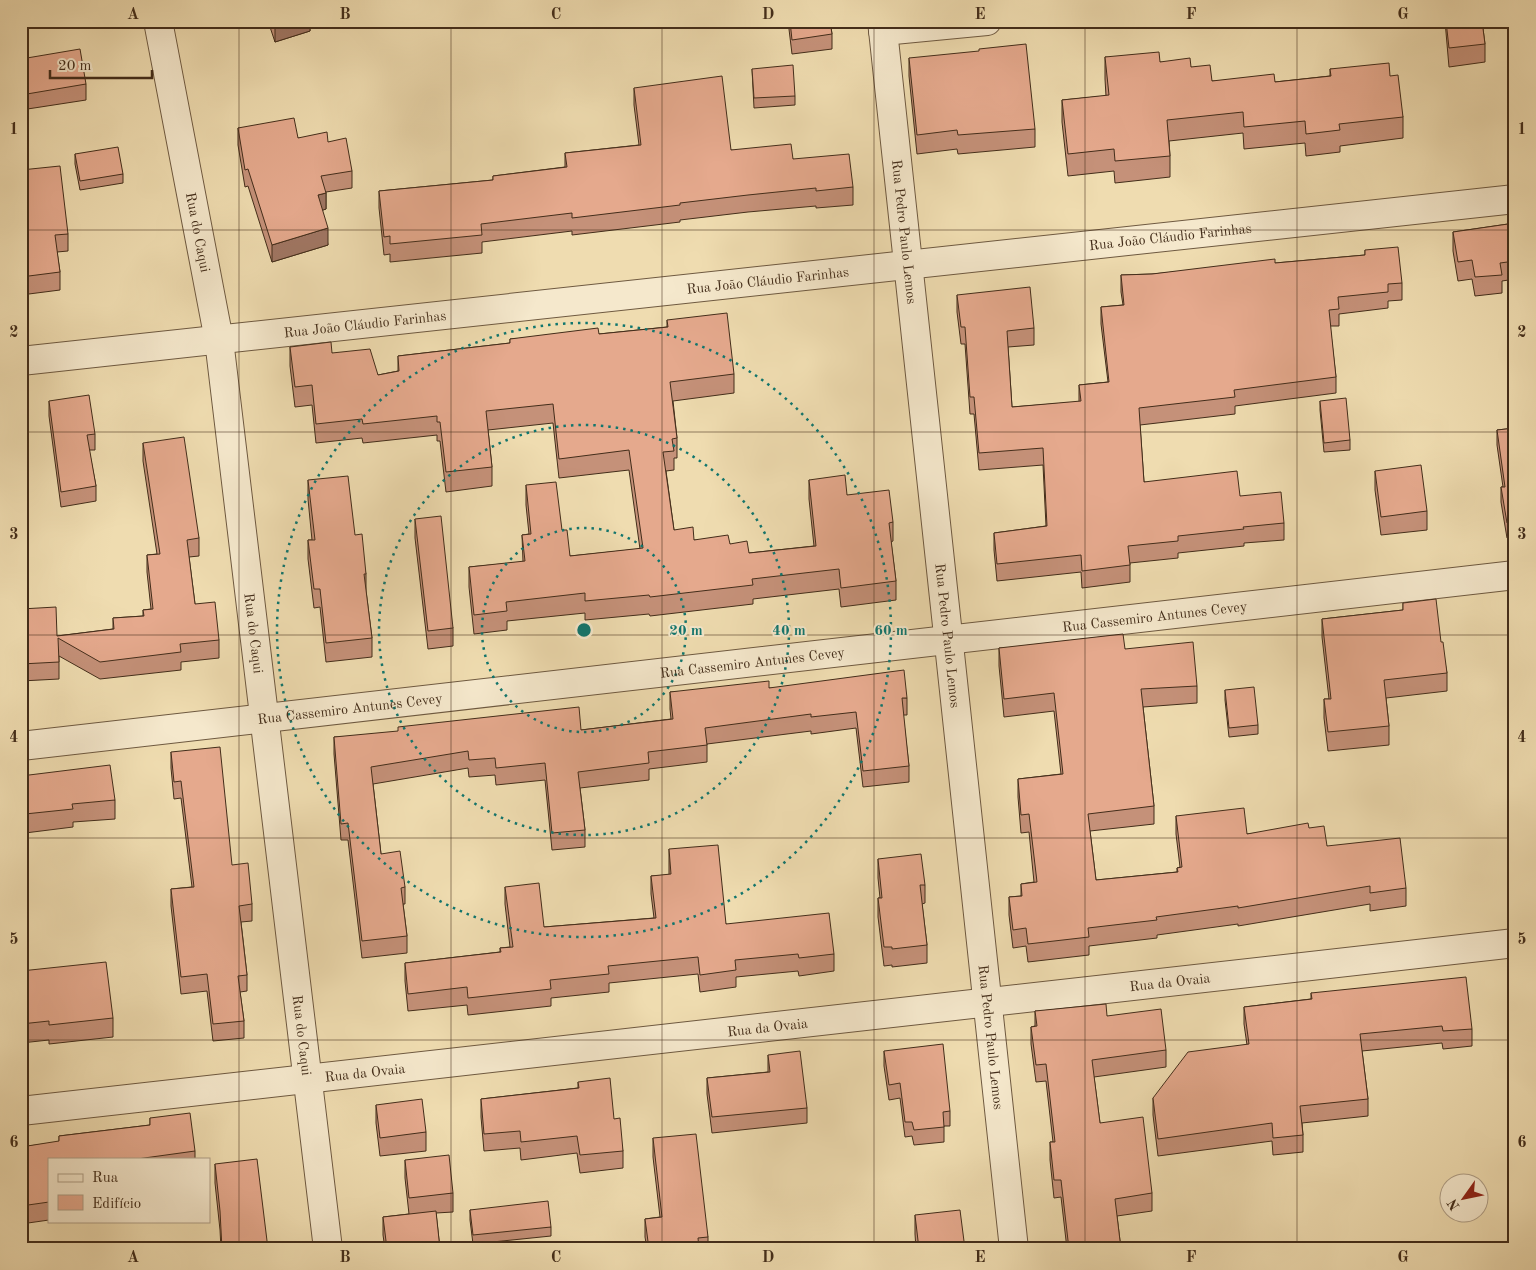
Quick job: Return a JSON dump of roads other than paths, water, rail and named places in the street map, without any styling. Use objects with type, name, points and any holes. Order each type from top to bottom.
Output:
[{"type":"street","name":"Rua do Caqui","points":[[158,21],[219,340],[328,1249]]},
{"type":"street","points":[[882,26],[987,21]]},
{"type":"street","name":"Rua Pedro Paulo Lemos","points":[[882,26],[1014,1249]]},
{"type":"street","name":"Rua João Cláudio Farinhas","points":[[21,361],[1515,199]]},
{"type":"street","name":"Rua Cassemiro Antunes Cevey","points":[[21,746],[1515,576]]},
{"type":"street","name":"Rua da Ovaia","points":[[21,1111],[1515,943]]}]
